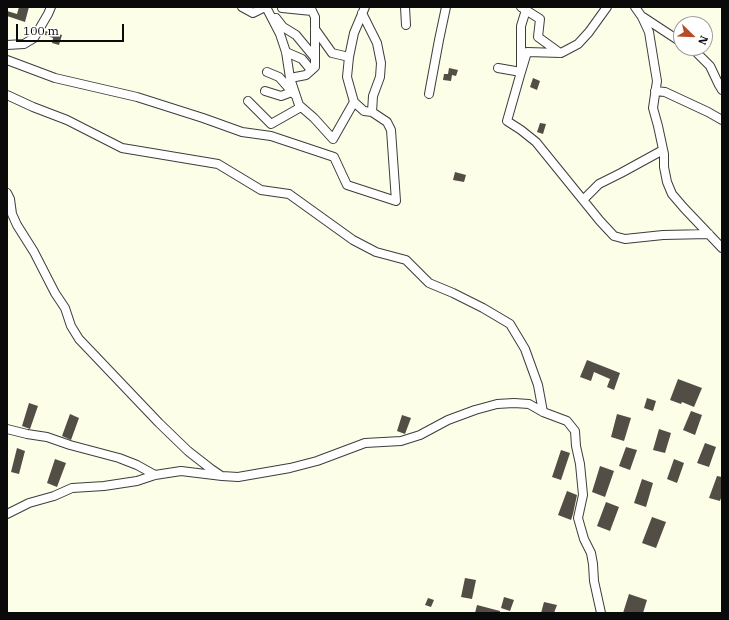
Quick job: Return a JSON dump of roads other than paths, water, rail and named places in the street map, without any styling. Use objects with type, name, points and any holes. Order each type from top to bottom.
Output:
[{"type":"street","points":[[7,45],[24,44],[34,38],[51,7]]},
{"type":"street","points":[[242,7],[253,13],[265,7]]},
{"type":"street","points":[[315,56],[296,35],[284,27],[266,7],[280,34],[286,52],[294,94],[299,105],[314,118],[333,139],[354,102]]},
{"type":"street","points":[[274,16],[282,7],[311,9],[314,17],[315,67],[306,75],[290,78]]},
{"type":"street","points":[[404,7],[406,25]]},
{"type":"street","points":[[429,94],[438,40],[446,7]]},
{"type":"street","points":[[607,7],[589,32],[578,44],[561,53],[527,52],[507,121],[516,126],[536,142],[600,222],[614,236],[625,239],[663,235],[709,234]]},
{"type":"street","points":[[635,7],[642,17],[649,32],[658,81],[653,108],[663,150],[667,182],[672,194],[722,248]]},
{"type":"street","points":[[521,72],[520,42],[523,9],[540,18],[538,38],[561,53]]},
{"type":"street","points":[[7,60],[55,78],[137,97],[242,132],[271,136],[334,157],[347,185],[396,201],[391,130],[386,122],[372,112],[364,111],[354,102],[347,76],[354,33],[363,10]]},
{"type":"street","points":[[363,10],[377,43],[381,64],[380,77],[373,96],[372,112]]},
{"type":"street","points":[[642,17],[673,37]]},
{"type":"street","points":[[315,29],[332,53]]},
{"type":"street","points":[[286,52],[302,59],[312,70]]},
{"type":"street","points":[[315,56],[332,53],[349,57]]},
{"type":"street","points":[[700,56],[710,66],[718,85],[722,90]]},
{"type":"street","points":[[498,68],[521,72]]},
{"type":"street","points":[[267,72],[279,77],[294,94]]},
{"type":"street","points":[[264,91],[281,96],[294,94]]},
{"type":"street","points":[[655,91],[665,92],[722,120]]},
{"type":"street","points":[[7,95],[66,120],[122,148],[218,164],[262,190],[289,194],[353,240],[376,252],[406,260],[428,283],[453,293],[510,324],[525,350],[538,385],[543,412]]},
{"type":"street","points":[[248,101],[271,124],[301,107]]},
{"type":"street","points":[[583,200],[599,184],[663,150]]},
{"type":"street","points":[[8,199],[17,225],[65,308],[71,326],[79,340],[188,451],[222,476]]},
{"type":"street","points":[[7,514],[29,503],[54,496],[72,488],[137,481],[155,475],[181,472],[238,477],[290,468],[317,461],[365,443],[401,441],[420,435],[448,420],[497,404],[528,404],[543,412],[567,421],[575,431],[583,496],[578,518],[584,539],[591,553],[594,581],[601,613]]},
{"type":"street","points":[[7,429],[48,437],[70,445],[119,458],[137,465],[155,475]]}]
